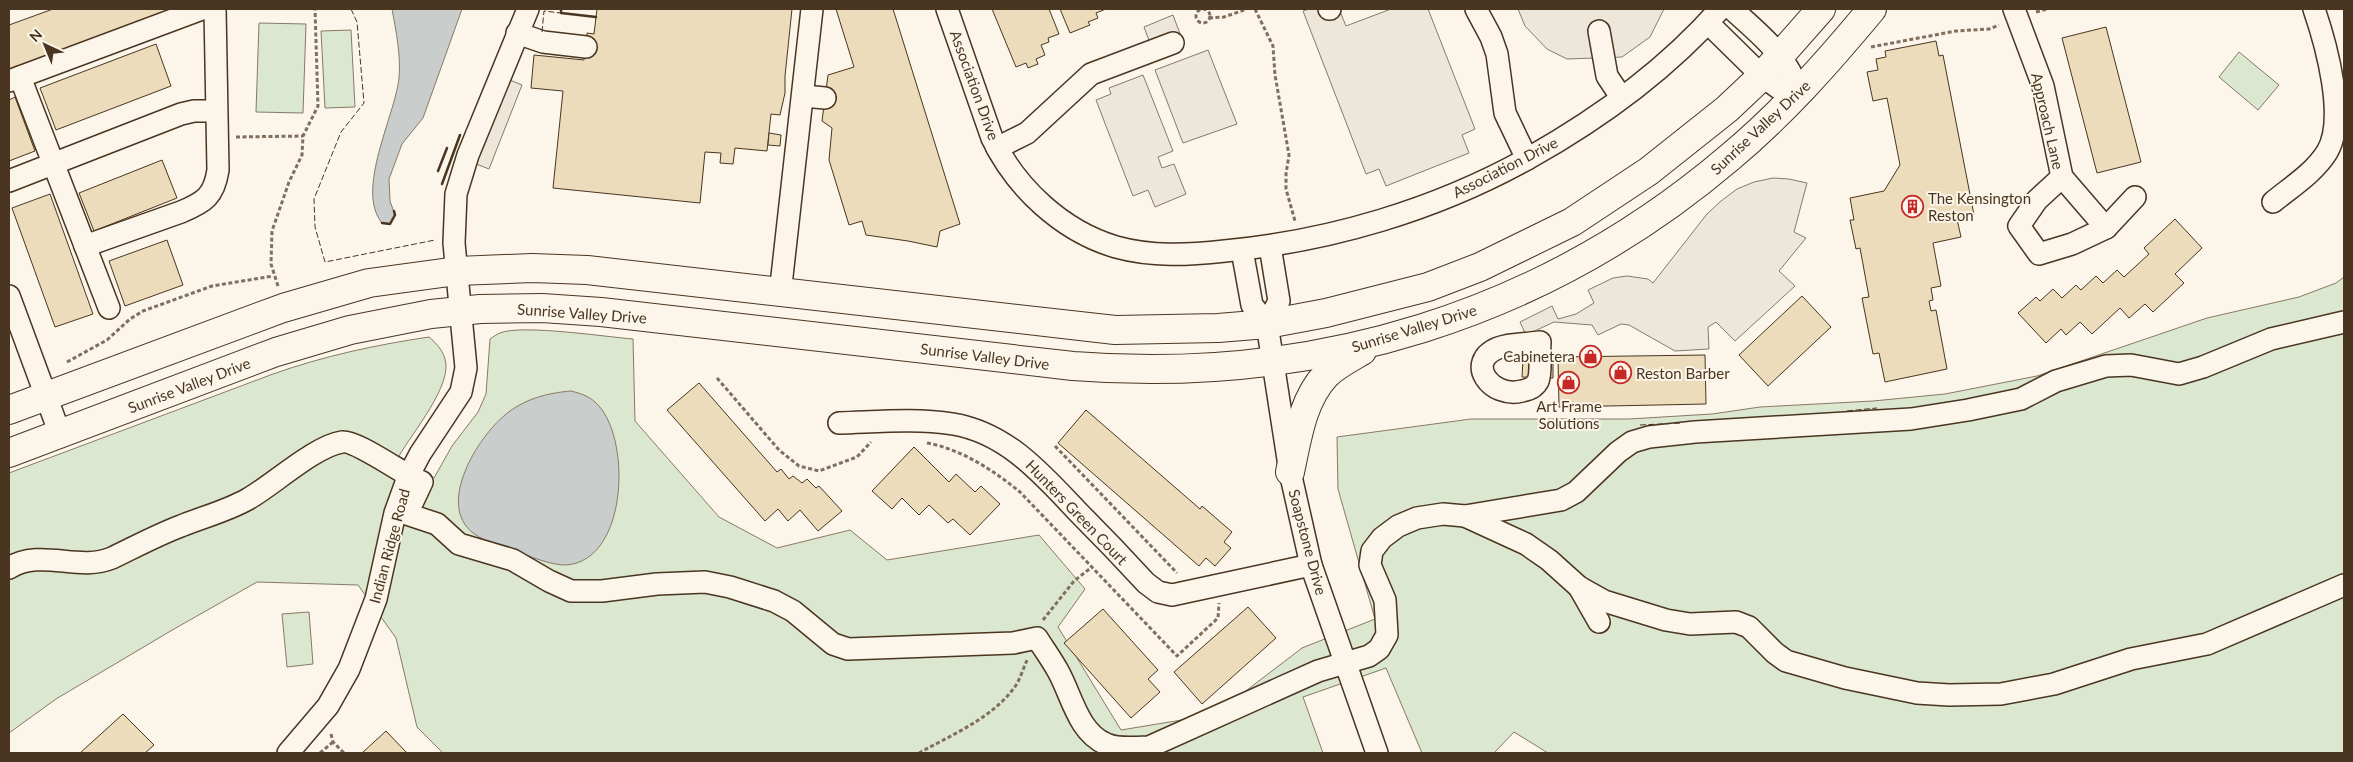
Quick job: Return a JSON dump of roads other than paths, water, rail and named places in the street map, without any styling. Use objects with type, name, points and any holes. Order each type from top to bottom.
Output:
[{"type":"main road","points":[[9,410],[43,385],[283,308],[369,284],[457,271],[532,268],[587,270],[780,294],[1115,330],[1218,328],[1266,324],[1326,313],[1428,287],[1480,267],[1572,222],[1649,171],[1727,109],[1762,76],[1821,9]]},
{"type":"main road","name":"Sunrise Valley Drive","points":[[9,453],[301,344],[386,322],[461,311],[523,307],[601,312],[1094,368],[1164,370],[1221,368],[1273,363],[1374,343],[1480,308],[1543,281],[1594,254],[1668,206],[1699,183],[1745,144],[1798,92],[1872,9]]},
{"type":"main road","points":[[1290,472],[1304,414],[1314,391],[1326,374],[1374,343]]},
{"type":"street","points":[[109,308],[54,164],[15,79],[202,9]]},
{"type":"street","points":[[85,246],[181,212],[211,194],[216,185],[218,170],[215,9]]},
{"type":"street","name":"Indian Ridge Road","points":[[288,753],[328,706],[340,687],[360,645],[376,599],[395,513],[415,480],[420,454],[462,392],[466,368],[454,219],[458,183],[528,9]]},
{"type":"street","points":[[780,294],[812,9]]},
{"type":"street","name":"Association Drive","points":[[946,9],[984,116],[997,148],[1010,169],[1035,198],[1068,224],[1094,239],[1126,250],[1154,254],[1242,250],[1300,240],[1341,231],[1412,210],[1460,192],[1527,159],[1621,97],[1714,16],[1762,76],[1780,89],[1798,92]]},
{"type":"street","points":[[1476,9],[1491,37],[1497,54],[1505,113],[1527,159]]},
{"type":"street","points":[[1732,9],[1780,56],[1794,75],[1798,92]]},
{"type":"street","points":[[2273,202],[2314,169],[2327,152],[2333,136],[2335,120],[2332,84],[2326,45],[2314,9]]},
{"type":"street","name":"Approach Lane","points":[[2016,13],[2043,86],[2062,177],[2106,228]]},
{"type":"street","points":[[1599,31],[1607,76],[1621,97]]},
{"type":"street","points":[[517,33],[543,42],[586,47]]},
{"type":"street","points":[[997,148],[1027,133],[1091,74],[1173,43]]},
{"type":"street","points":[[803,96],[825,98]]},
{"type":"street","points":[[9,181],[181,114],[194,110],[216,110]]},
{"type":"street","name":"Approach Lane","points":[[2062,177],[2037,200],[2019,226],[2039,254],[2072,244],[2106,228],[2135,197]]},
{"type":"street","points":[[1242,250],[1252,304],[1266,324],[1279,301],[1270,246]]},
{"type":"street","points":[[9,296],[60,434]]},
{"type":"street","points":[[9,568],[29,560],[89,564],[104,561],[153,537],[247,500],[333,444],[344,442],[356,445],[415,480],[407,514],[437,524],[459,544],[513,560],[549,582],[572,591],[602,591],[657,584],[705,582],[730,587],[774,601],[793,611],[833,644],[848,649],[1013,643],[1037,638],[1058,671],[1083,724],[1095,738],[1120,748],[1147,750],[1318,671],[1369,656],[1379,649],[1387,635],[1385,600],[1370,565],[1372,551],[1377,544],[1398,526],[1417,518],[1443,514],[1465,516],[1561,500],[1576,492],[1618,452],[1632,442],[1648,437],[1744,428],[1911,419],[1968,410],[2021,399],[2056,381],[2106,366],[2131,365],[2179,374],[2203,367],[2271,339],[2344,322]]},
{"type":"street","name":"Soapstone Drive","points":[[1266,324],[1290,472],[1311,565],[1377,753]]},
{"type":"street","name":"Hunters Green Court","points":[[839,423],[930,422],[971,429],[998,440],[1035,466],[1146,583],[1158,592],[1172,595],[1311,565]]},
{"type":"street","points":[[1465,516],[1526,544],[1549,560],[1579,587],[1604,601],[1666,620],[1690,624],[1736,622],[1749,627],[1775,653],[1786,660],[1845,678],[1917,693],[1949,695],[2001,694],[2024,691],[2131,659],[2207,644],[2344,585]]},
{"type":"street","points":[[1579,587],[1599,622]]},
{"type":"place","name":"The Kensington Reston","points":[[1912,207]]},
{"type":"place","name":"Cabinetera","points":[[1591,356]]},
{"type":"place","name":"Reston Barber","points":[[1620,373]]},
{"type":"place","name":"Art Frame Solutions","points":[[1569,383]]}]
